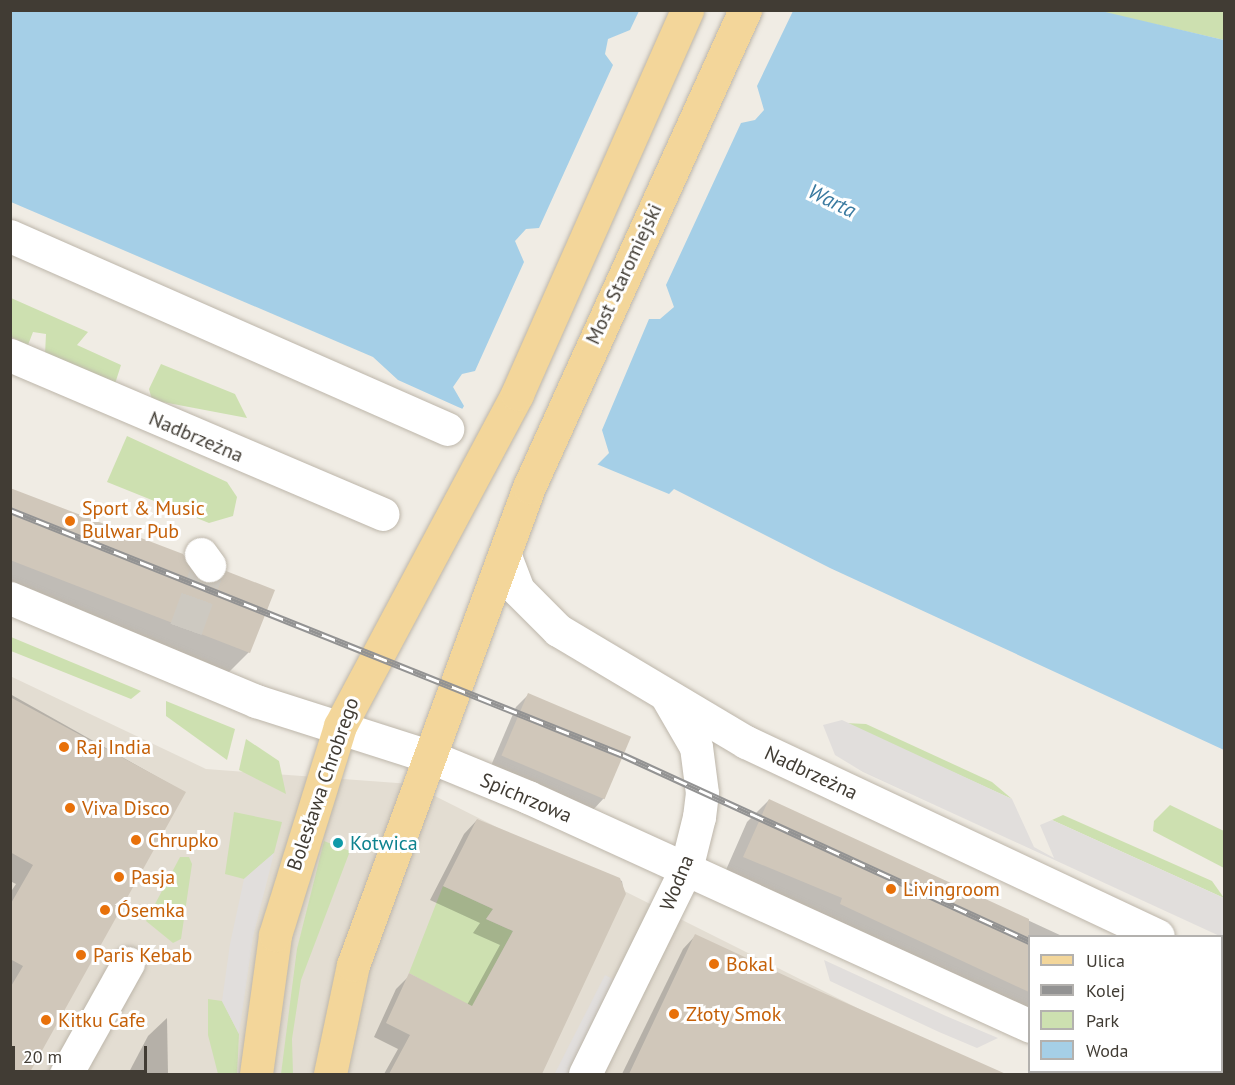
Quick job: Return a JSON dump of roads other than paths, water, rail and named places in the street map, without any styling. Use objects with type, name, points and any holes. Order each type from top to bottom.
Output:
[{"type":"main road","name":"Bolesława Chrobrego","points":[[256,1074],[275,935],[340,726],[517,394],[687,10]]},
{"type":"main road","name":"Most Staromiejski","points":[[508,548],[549,437],[745,10]]},
{"type":"main road","points":[[330,1074],[353,965],[508,548]]},
{"type":"street","points":[[10,236],[447,429]]},
{"type":"street","name":"Nadbrzeżna","points":[[10,355],[383,514]]},
{"type":"street","name":"Nadbrzeżna","points":[[508,548],[518,590],[558,630],[659,687],[746,742],[1156,935]]},
{"type":"street","name":"Spichrzowa","points":[[10,598],[256,700],[431,758],[686,869],[1028,1026]]},
{"type":"street","name":"Wodna","points":[[585,1074],[686,869],[699,817],[701,770],[687,725],[659,687]]},
{"type":"street","points":[[66,1074],[128,963]]},
{"type":"water","name":"Warta","points":[[1097,10],[1224,40],[1224,750],[830,568],[674,489],[669,494],[458,407],[398,380],[373,357],[11,202],[11,11]]},
{"type":"tunnel","points":[[186,629],[209,565]]},
{"type":"railway","points":[[10,510],[623,755],[1028,940]]},
{"type":"place","name":"Sport & Music Bulwar Pub","points":[[70,521]]},
{"type":"place","name":"Raj India","points":[[64,747]]},
{"type":"place","name":"Viva Disco","points":[[70,808]]},
{"type":"place","name":"Chrupko","points":[[136,840]]},
{"type":"place","name":"Kotwica","points":[[338,843]]},
{"type":"place","name":"Pasja","points":[[119,877]]},
{"type":"place","name":"Livingroom","points":[[891,889]]},
{"type":"place","name":"Ósemka","points":[[105,910]]},
{"type":"place","name":"Paris Kebab","points":[[81,955]]},
{"type":"place","name":"Bokal","points":[[714,964]]},
{"type":"place","name":"Złoty Smok","points":[[674,1014]]},
{"type":"place","name":"Kitku Cafe","points":[[46,1020]]}]
